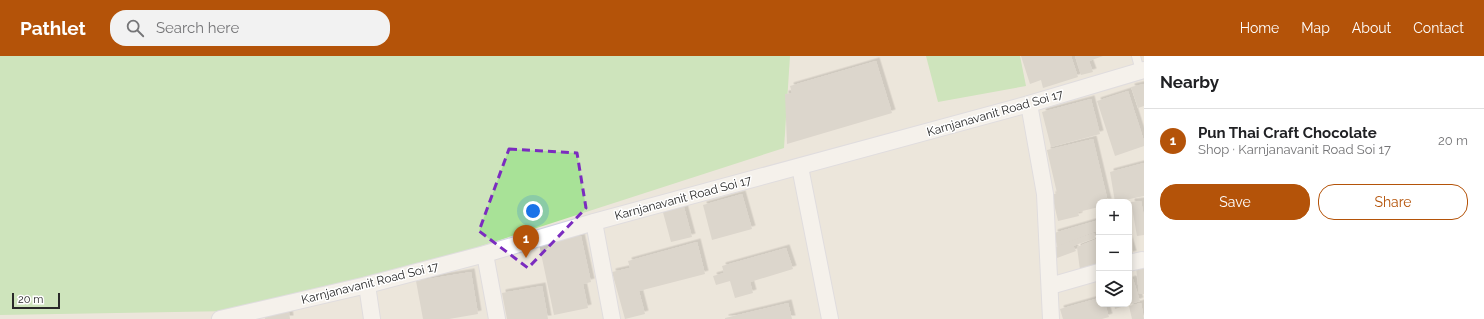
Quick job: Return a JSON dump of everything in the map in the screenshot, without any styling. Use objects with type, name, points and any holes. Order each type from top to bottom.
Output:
[{"type":"street","name":"Karnjanavanit Road Soi 17","points":[[220,319],[367,285],[485,254],[594,222],[1029,104],[1140,66]]},
{"type":"street","points":[[1029,104],[1045,194],[1051,319]]},
{"type":"street","points":[[800,167],[830,319]]},
{"type":"street","points":[[594,222],[612,319]]},
{"type":"street","points":[[485,254],[497,319]]},
{"type":"street","points":[[1050,286],[1096,273]]},
{"type":"street","points":[[367,285],[372,319]]},
{"type":"highlighted area","points":[[509,149],[577,153],[586,208],[528,268],[479,231]]},
{"type":"green space","points":[[0,56],[790,56],[784,148],[410,269],[233,311],[0,315]]},
{"type":"green space","points":[[926,56],[1020,56],[1026,86],[938,102]]},
{"type":"building","points":[[1021,56],[1071,56],[1078,77],[1043,88],[1041,80],[1030,84]]},
{"type":"building","points":[[1075,56],[1103,56],[1089,61],[1093,72],[1081,75]]},
{"type":"building","points":[[876,61],[892,113],[787,144],[785,94],[792,93],[790,86]]},
{"type":"building","points":[[1144,84],[1144,106],[1138,108],[1131,87]]},
{"type":"building","points":[[1128,91],[1144,141],[1144,146],[1115,156],[1097,101]]},
{"type":"building","points":[[1091,99],[1100,134],[1051,147],[1042,112]]},
{"type":"building","points":[[1093,139],[1107,199],[1096,199],[1096,208],[1078,212],[1079,216],[1058,221],[1052,195],[1057,193],[1047,150]]},
{"type":"building","points":[[1144,163],[1144,196],[1130,199],[1114,199],[1110,172]]},
{"type":"building","points":[[742,194],[752,229],[712,240],[703,205]]},
{"type":"building","points":[[682,200],[692,237],[671,242],[661,205]]},
{"type":"building","points":[[1141,201],[1144,217],[1144,235],[1137,236],[1132,202]]},
{"type":"building","points":[[1096,221],[1096,231],[1057,246],[1054,233]]},
{"type":"building","points":[[1094,233],[1095,238],[1073,246],[1076,251],[1057,258],[1053,248]]},
{"type":"building","points":[[581,236],[591,282],[583,284],[588,308],[554,315],[539,244]]},
{"type":"building","points":[[1096,239],[1096,265],[1080,270],[1077,247]]},
{"type":"building","points":[[697,242],[705,274],[639,291],[645,314],[625,319],[612,272],[630,268],[628,261]]},
{"type":"building","points":[[786,248],[793,269],[750,282],[753,293],[735,298],[730,281],[716,285],[713,276],[724,273],[722,266]]},
{"type":"building","points":[[1144,266],[1144,294],[1139,294],[1136,267]]},
{"type":"building","points":[[471,272],[478,314],[449,319],[423,319],[416,281]]},
{"type":"building","points":[[1132,279],[1140,301],[1132,304]]},
{"type":"building","points":[[542,286],[548,319],[507,319],[502,293]]},
{"type":"building","points":[[1096,299],[1096,307],[1106,307],[1109,317],[1102,319],[1063,319],[1060,309]]},
{"type":"building","points":[[788,303],[792,319],[725,319],[725,318]]},
{"type":"building","points":[[1141,303],[1144,319],[1132,319],[1129,307],[1132,307],[1132,305]]},
{"type":"building","points":[[288,306],[290,319],[265,319],[264,310]]},
{"type":"place","name":"Pun Thai Craft Chocolate","points":[[526,258]]}]
